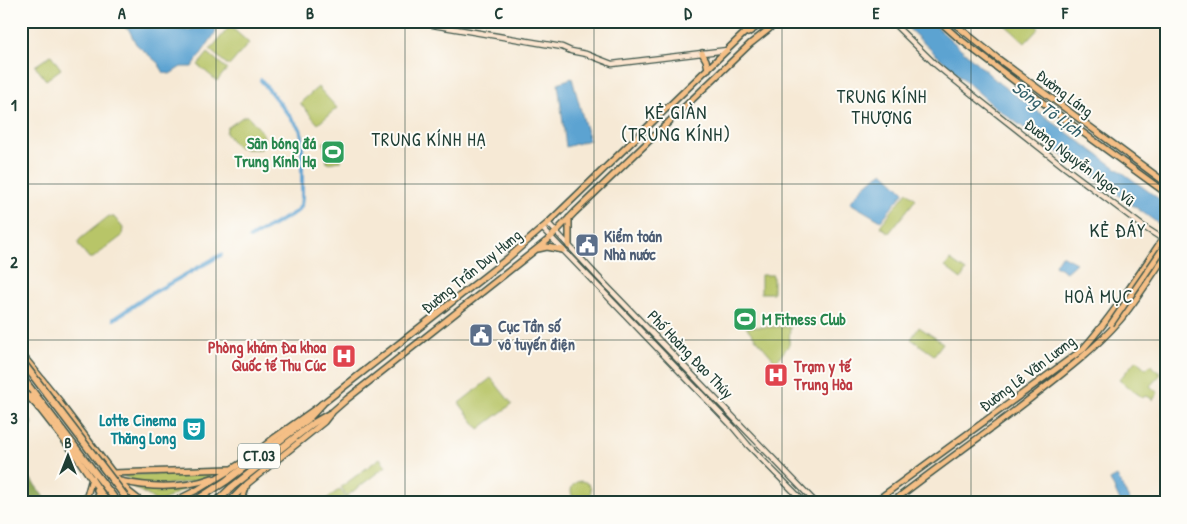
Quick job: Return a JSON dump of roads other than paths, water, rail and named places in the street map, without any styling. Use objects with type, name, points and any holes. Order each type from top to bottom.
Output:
[{"type":"highway","points":[[21,354],[58,401]]},
{"type":"highway","points":[[21,360],[130,503]]},
{"type":"highway","points":[[21,376],[118,503]]},
{"type":"highway","points":[[21,381],[39,408]]},
{"type":"highway","name":"CT.03","points":[[192,503],[226,481],[308,419],[322,404]]},
{"type":"highway","name":"CT.03","points":[[215,503],[232,487],[312,424],[331,413]]},
{"type":"main road","points":[[402,21],[562,47],[612,64],[727,50]]},
{"type":"main road","name":"Đường Trần Duy Hưng","points":[[173,502],[199,489],[248,459],[322,404],[508,258],[548,223],[757,21]]},
{"type":"main road","name":"Đường Trần Duy Hưng","points":[[228,503],[247,484],[324,422],[347,399],[551,237],[568,218],[750,44],[777,21]]},
{"type":"main road","name":"Đường Nguyễn Ngọc Vũ","points":[[891,21],[936,65],[978,99],[1144,227],[1165,239]]},
{"type":"main road","name":"Đường Láng","points":[[939,21],[1031,94],[1166,193]]},
{"type":"main road","name":"Đường Láng","points":[[951,21],[1036,87],[1166,183]]},
{"type":"main road","points":[[742,36],[765,23]]},
{"type":"main road","points":[[750,44],[765,23]]},
{"type":"main road","points":[[702,53],[708,63],[708,69]]},
{"type":"main road","points":[[1031,94],[1036,87]]},
{"type":"main road","points":[[612,161],[619,170]]},
{"type":"main road","points":[[568,218],[569,246]]},
{"type":"main road","name":"Phố Hoàng Đạo Thúy","points":[[548,223],[816,503]]},
{"type":"main road","name":"Phố Hoàng Đạo Thúy","points":[[542,228],[805,503]]},
{"type":"main road","points":[[1104,337],[1165,239]]},
{"type":"main road","name":"Đường Lê Văn Lương","points":[[873,503],[1082,350],[1116,309],[1149,259],[1165,239]]},
{"type":"main road","points":[[535,250],[547,247],[563,250]]},
{"type":"main road","name":"Đường Lê Văn Lương","points":[[891,503],[1053,381],[1088,352],[1120,320],[1166,255]]},
{"type":"main road","points":[[1149,259],[1158,265]]},
{"type":"main road","points":[[1098,332],[1111,324]]},
{"type":"main road","points":[[404,340],[410,348]]},
{"type":"main road","points":[[21,350],[118,481],[144,503]]},
{"type":"main road","points":[[21,389],[39,408],[108,502]]},
{"type":"main road","points":[[952,444],[959,452]]},
{"type":"main road","points":[[113,473],[231,469]]},
{"type":"main road","points":[[118,481],[160,487],[187,485],[220,476]]},
{"type":"main road","points":[[85,503],[92,478]]},
{"type":"main road","points":[[241,503],[247,484]]},
{"type":"main road","points":[[96,485],[101,503]]},
{"type":"main road","points":[[129,492],[130,503]]},
{"type":"water","points":[[121,21],[162,21],[181,30],[193,29],[203,24],[212,24],[216,32],[192,67],[181,67],[170,74],[164,73],[158,63],[136,44],[128,28],[125,28]]},
{"type":"water","points":[[901,21],[930,21],[1000,84],[1166,204],[1166,229],[996,108]]},
{"type":"water","points":[[572,78],[589,140],[566,147],[558,83]]},
{"type":"water","points":[[883,172],[904,192],[881,221],[850,203],[865,186]]},
{"type":"water","points":[[1061,255],[1076,263],[1066,272],[1055,265]]},
{"type":"water","points":[[1117,476],[1131,503],[1121,503],[1110,480]]},
{"type":"waterway","points":[[250,238],[296,212],[301,206],[302,196],[302,136],[300,129],[261,80]]},
{"type":"waterway","points":[[114,319],[149,295],[221,255]]},
{"type":"place","name":"Sân bóng đá Trung Kính Hạ","points":[[333,152]]},
{"type":"place","name":"Kiểm toán Nhà nước","points":[[587,245]]},
{"type":"place","name":"M Fitness Club","points":[[745,319]]},
{"type":"place","name":"Cục Tần số vô tuyến điện","points":[[481,335]]},
{"type":"place","name":"Phòng khám Đa khoa Quốc tế Thu Cúc","points":[[344,356]]},
{"type":"place","name":"Trạm y tế Trung Hòa","points":[[776,375]]},
{"type":"place","name":"Lotte Cinema Thăng Long","points":[[194,429]]},
{"type":"district","name":"TRUNG KÍNH THƯỢNG","points":[[882,107]]},
{"type":"district","name":"KẺ GIÀN (TRUNG KÍNH)","points":[[676,123]]},
{"type":"district","name":"TRUNG KÍNH HẠ","points":[[429,140]]},
{"type":"district","name":"KẺ ĐÁY","points":[[1118,230]]},
{"type":"district","name":"HOÀ MỤC","points":[[1099,297]]},
{"type":"water label","name":"Sông Tô Lịch","points":[[1047,109]]}]
